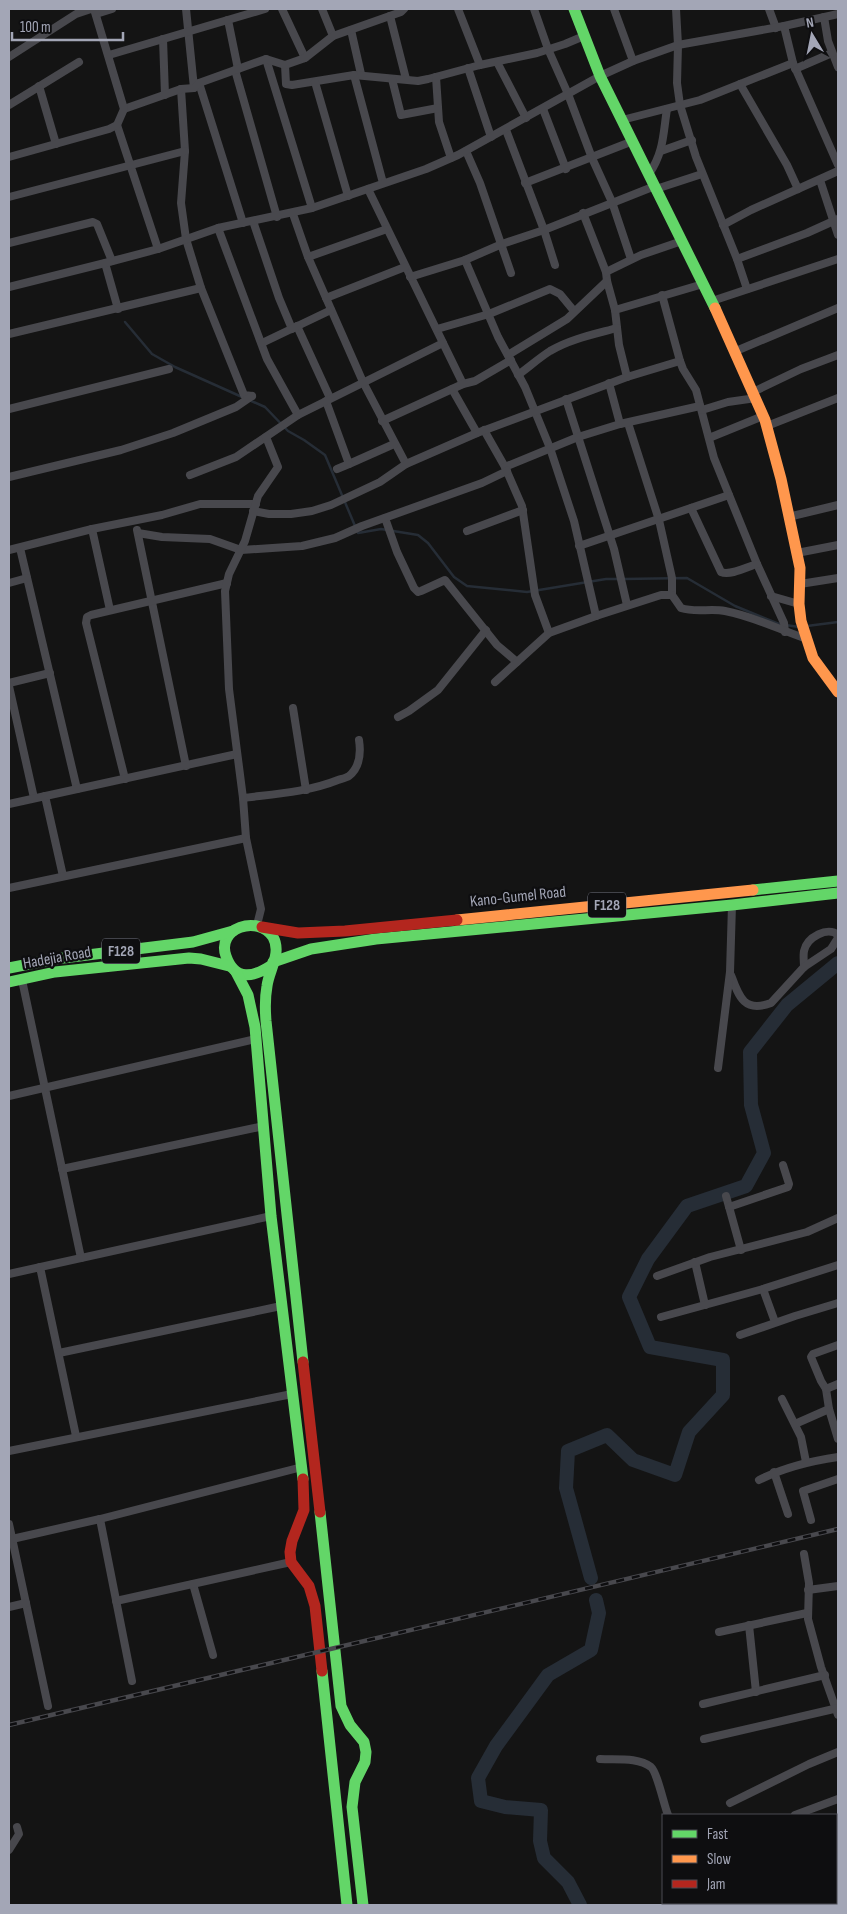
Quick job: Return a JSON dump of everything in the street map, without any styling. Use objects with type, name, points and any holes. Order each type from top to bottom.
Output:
[{"type":"main road","points":[[574,9],[600,76],[712,301],[755,395],[765,421],[797,553],[800,584],[799,604],[804,630],[818,667],[838,692]]},
{"type":"main road","name":"Kano-Gumel Road","points":[[259,926],[298,932],[345,931],[838,881]]},
{"type":"main road","name":"Kano-Gumel Road","points":[[273,964],[311,949],[376,939],[732,905],[838,892]]},
{"type":"main road","points":[[650,901],[652,913]]},
{"type":"main road","name":"F128","points":[[233,931],[240,926],[248,924],[259,926]]},
{"type":"main road","points":[[259,926],[268,932],[276,946],[265,1000],[268,1042],[341,1706],[350,1725],[364,1742],[366,1752],[365,1762],[352,1793],[363,1905]]},
{"type":"main road","points":[[233,931],[225,944],[224,952],[248,995],[256,1039],[271,1216],[302,1467],[304,1510],[292,1541],[291,1562],[309,1586],[313,1595],[347,1905]]},
{"type":"main road","name":"Hadejia Road","points":[[9,968],[54,959],[193,942],[233,931]]},
{"type":"main road","name":"Hadejia Road","points":[[9,982],[55,972],[189,958],[201,959],[233,969]]},
{"type":"main road","name":"F128","points":[[233,969],[245,976],[255,976],[264,972],[273,964]]},
{"type":"main road","points":[[320,1655],[336,1653]]},
{"type":"street","points":[[9,57],[76,14],[112,9]]},
{"type":"street","points":[[186,9],[187,32],[197,85],[243,223]]},
{"type":"street","points":[[109,55],[265,9]]},
{"type":"street","points":[[282,9],[305,58]]},
{"type":"street","points":[[322,9],[334,36]]},
{"type":"street","points":[[124,109],[197,85],[266,59],[285,65],[305,58],[334,36],[401,12],[404,9]]},
{"type":"street","points":[[458,9],[480,65]]},
{"type":"street","points":[[534,9],[592,158],[612,202],[631,259]]},
{"type":"street","points":[[614,9],[633,61]]},
{"type":"street","points":[[676,9],[678,45],[677,84],[680,105],[702,174],[748,289]]},
{"type":"street","points":[[769,9],[780,27],[794,66],[838,165]]},
{"type":"street","points":[[9,157],[109,129],[117,125],[124,109],[94,10]]},
{"type":"street","points":[[9,287],[158,248],[218,228],[293,214],[426,169],[506,130],[600,76],[633,61],[678,45],[780,27],[838,14]]},
{"type":"street","points":[[390,16],[406,79]]},
{"type":"street","points":[[824,17],[832,53],[838,67]]},
{"type":"street","points":[[228,20],[237,70],[277,217]]},
{"type":"street","points":[[351,30],[357,75],[383,183]]},
{"type":"street","points":[[285,65],[286,84],[292,85],[357,75],[418,81],[548,49],[584,36]]},
{"type":"street","points":[[163,39],[164,95]]},
{"type":"street","points":[[622,120],[668,109],[740,84],[763,73],[794,66],[832,53]]},
{"type":"street","points":[[266,59],[312,208]]},
{"type":"street","points":[[9,105],[79,62]]},
{"type":"street","points":[[497,62],[526,118]]},
{"type":"street","points":[[468,68],[491,137]]},
{"type":"street","points":[[436,77],[442,132],[451,158]]},
{"type":"street","points":[[392,79],[401,115],[438,108]]},
{"type":"street","points":[[315,82],[348,196]]},
{"type":"street","points":[[740,84],[788,165],[798,189]]},
{"type":"street","points":[[39,86],[56,144]]},
{"type":"street","points":[[9,477],[121,450],[173,433],[236,407],[248,396],[201,288],[186,239],[181,194],[186,151],[181,89]]},
{"type":"street","points":[[543,109],[566,169]]},
{"type":"street","points":[[649,174],[657,162],[661,151],[668,109]]},
{"type":"street","points":[[117,125],[158,248]]},
{"type":"street","points":[[506,130],[555,264]]},
{"type":"street","points":[[661,151],[692,140]]},
{"type":"street","points":[[525,183],[566,169],[633,141]]},
{"type":"street","points":[[9,197],[186,151]]},
{"type":"street","points":[[466,151],[480,183],[511,273]]},
{"type":"street","points":[[723,224],[838,171]]},
{"type":"street","points":[[410,277],[465,260],[612,202],[702,174]]},
{"type":"street","points":[[820,180],[836,220],[838,235]]},
{"type":"street","points":[[368,189],[463,384]]},
{"type":"street","points":[[583,213],[606,272],[606,281],[615,310],[627,377]]},
{"type":"street","points":[[293,214],[308,257],[363,382],[406,464]]},
{"type":"street","points":[[738,260],[836,220]]},
{"type":"street","points":[[253,221],[279,298],[328,400],[349,464]]},
{"type":"street","points":[[9,243],[93,222],[97,224],[108,262],[118,309]]},
{"type":"street","points":[[218,228],[272,370],[298,415]]},
{"type":"street","points":[[308,257],[387,229]]},
{"type":"street","points":[[606,272],[631,259],[682,240]]},
{"type":"street","points":[[712,301],[838,259]]},
{"type":"street","points":[[465,260],[509,358],[535,410],[550,448],[574,521],[596,616]]},
{"type":"street","points":[[326,298],[405,267]]},
{"type":"street","points":[[382,421],[463,384],[476,382],[555,328],[606,281]]},
{"type":"street","points":[[615,310],[703,284]]},
{"type":"street","points":[[9,334],[201,288]]},
{"type":"street","points":[[436,329],[489,314],[552,289],[560,294],[574,311]]},
{"type":"street","points":[[662,295],[680,361],[696,390],[714,458],[785,628]]},
{"type":"street","points":[[736,351],[838,308]]},
{"type":"street","points":[[262,343],[331,310]]},
{"type":"street","points":[[518,375],[559,347],[617,328]]},
{"type":"street","points":[[190,475],[236,457],[298,415],[443,343]]},
{"type":"street","points":[[138,533],[162,537],[210,539],[240,550],[310,544],[335,538],[359,527],[482,483],[506,469],[578,437],[624,424],[755,395],[801,369],[838,355]]},
{"type":"street","points":[[9,550],[92,529],[162,515],[200,504],[255,508],[269,514],[291,514],[312,511],[331,505],[380,482],[406,464],[480,432],[610,383],[680,361]]},
{"type":"street","points":[[9,409],[169,369]]},
{"type":"street","points":[[610,383],[659,520],[672,580],[672,595],[681,608],[687,610],[722,610],[785,628],[804,630]]},
{"type":"street","points":[[452,389],[506,469],[523,510],[534,592],[549,633]]},
{"type":"street","points":[[709,438],[838,398]]},
{"type":"street","points":[[566,400],[610,536],[627,605]]},
{"type":"street","points":[[259,926],[261,909],[246,838],[243,798],[229,689],[225,610],[229,574],[245,541],[261,490],[278,467],[266,437]]},
{"type":"street","points":[[337,469],[394,444]]},
{"type":"street","points":[[579,546],[729,495]]},
{"type":"street","points":[[788,517],[838,505]]},
{"type":"street","points":[[691,508],[721,572],[731,572],[757,564]]},
{"type":"street","points":[[468,531],[523,510]]},
{"type":"street","points":[[385,518],[414,588],[418,592],[446,580],[497,645],[517,662]]},
{"type":"street","points":[[135,521],[186,766]]},
{"type":"street","points":[[92,529],[110,610]]},
{"type":"street","points":[[797,553],[838,545]]},
{"type":"street","points":[[20,548],[77,789]]},
{"type":"street","points":[[9,582],[27,578]]},
{"type":"street","points":[[800,584],[838,578]]},
{"type":"street","points":[[124,779],[86,623],[87,618],[91,615],[110,610],[227,583]]},
{"type":"street","points":[[495,682],[549,633],[661,594],[672,595]]},
{"type":"street","points":[[771,596],[799,604]]},
{"type":"street","points":[[398,717],[438,690],[486,630]]},
{"type":"street","points":[[34,798],[9,684],[50,673]]},
{"type":"street","points":[[293,708],[306,790]]},
{"type":"street","points":[[243,798],[306,790],[349,776],[358,764],[359,740]]},
{"type":"street","points":[[9,804],[237,754]]},
{"type":"street","points":[[45,796],[63,876]]},
{"type":"street","points":[[9,888],[246,838]]},
{"type":"street","points":[[718,1068],[730,972],[732,905]]},
{"type":"street","points":[[730,972],[739,997],[749,1005],[764,1006],[775,999],[804,967],[831,949],[838,937],[830,931],[823,932],[807,944],[804,951],[804,967]]},
{"type":"street","points":[[22,980],[81,1258]]},
{"type":"street","points":[[9,1096],[256,1039]]},
{"type":"street","points":[[62,1170],[264,1126]]},
{"type":"street","points":[[729,1207],[788,1187],[789,1184],[783,1165]]},
{"type":"street","points":[[726,1196],[740,1250]]},
{"type":"street","points":[[9,1274],[271,1216]]},
{"type":"street","points":[[657,1276],[695,1262],[807,1232],[838,1218]]},
{"type":"street","points":[[695,1262],[705,1305]]},
{"type":"street","points":[[661,1317],[838,1265]]},
{"type":"street","points":[[40,1267],[76,1436]]},
{"type":"street","points":[[764,1288],[775,1322]]},
{"type":"street","points":[[740,1335],[838,1303]]},
{"type":"street","points":[[59,1354],[281,1306]]},
{"type":"street","points":[[838,1345],[812,1356],[820,1381],[826,1389],[829,1409],[838,1436]]},
{"type":"street","points":[[826,1389],[838,1384]]},
{"type":"street","points":[[9,1451],[292,1394]]},
{"type":"street","points":[[782,1399],[801,1437],[806,1462]]},
{"type":"street","points":[[795,1424],[829,1409]]},
{"type":"street","points":[[759,1480],[774,1472],[806,1462],[838,1457]]},
{"type":"street","points":[[12,1538],[100,1519],[302,1467]]},
{"type":"street","points":[[774,1472],[788,1514]]},
{"type":"street","points":[[811,1520],[803,1492],[838,1479]]},
{"type":"street","points":[[100,1519],[132,1682]]},
{"type":"street","points":[[9,1524],[48,1706]]},
{"type":"street","points":[[704,1738],[838,1711],[825,1675],[807,1613],[808,1583],[804,1554]]},
{"type":"street","points":[[116,1601],[291,1562]]},
{"type":"street","points":[[193,1584],[213,1655]]},
{"type":"street","points":[[808,1590],[838,1586]]},
{"type":"street","points":[[9,1607],[26,1603]]},
{"type":"street","points":[[718,1632],[807,1613]]},
{"type":"street","points":[[749,1625],[756,1692]]},
{"type":"street","points":[[703,1704],[825,1675]]},
{"type":"street","points":[[830,1688],[838,1685]]},
{"type":"street","points":[[730,1803],[808,1764],[838,1752]]},
{"type":"street","points":[[600,1759],[639,1762],[652,1768],[668,1814]]},
{"type":"street","points":[[798,1814],[838,1799]]},
{"type":"street","points":[[9,1850],[19,1834],[16,1827]]},
{"type":"street","points":[[837,1892],[838,1904]]},
{"type":"waterway","points":[[125,322],[152,354],[175,367],[242,397]]},
{"type":"waterway","points":[[249,400],[265,407],[288,431],[325,455],[358,533],[381,529],[418,535],[428,543],[454,577],[467,586],[527,592],[606,579],[618,579]]},
{"type":"waterway","points":[[624,579],[687,578],[735,606],[779,624],[799,627]]},
{"type":"waterway","points":[[807,626],[838,622]]},
{"type":"waterway","points":[[591,1578],[566,1488],[568,1451],[607,1435],[633,1460],[675,1475],[689,1432],[723,1395],[723,1360],[650,1347],[629,1297],[648,1259],[687,1206],[746,1186],[764,1153],[751,1105],[750,1052],[787,1005],[838,963]]},
{"type":"waterway","points":[[580,1905],[568,1882],[544,1858],[540,1841],[541,1810],[505,1807],[481,1801],[478,1778],[496,1746],[548,1675],[591,1650],[599,1613],[596,1600]]},
{"type":"railway","points":[[9,1725],[838,1529]]},
{"type":"traffic: fast","points":[[574,9],[600,76],[715,308]]},
{"type":"traffic: fast","points":[[753,890],[838,881]]},
{"type":"traffic: fast","points":[[273,962],[311,949],[376,939],[838,893]]},
{"type":"traffic: fast","points":[[272,965],[258,972],[246,975],[234,970],[226,956],[225,946],[227,938],[240,927],[258,926],[266,930],[273,937],[275,943],[276,955],[268,980],[265,1003],[303,1362]]},
{"type":"traffic: fast","points":[[9,968],[55,959],[193,942],[233,931]]},
{"type":"traffic: fast","points":[[9,982],[55,972],[189,958],[229,966]]},
{"type":"traffic: fast","points":[[236,972],[248,995],[255,1027],[271,1216],[303,1479]]},
{"type":"traffic: fast","points":[[320,1512],[341,1706],[350,1725],[364,1742],[366,1752],[365,1762],[355,1782],[352,1807],[363,1905]]},
{"type":"traffic: fast","points":[[322,1671],[347,1905]]},
{"type":"traffic: slow","points":[[715,308],[765,420],[781,479],[800,568],[799,604],[801,621],[813,658],[838,692]]},
{"type":"traffic: slow","points":[[457,920],[753,890]]},
{"type":"traffic: jam","points":[[262,927],[298,933],[345,931],[457,920]]},
{"type":"traffic: jam","points":[[303,1362],[320,1512]]},
{"type":"traffic: jam","points":[[303,1479],[304,1510],[292,1541],[290,1552],[291,1562],[309,1586],[315,1606],[322,1671]]}]
